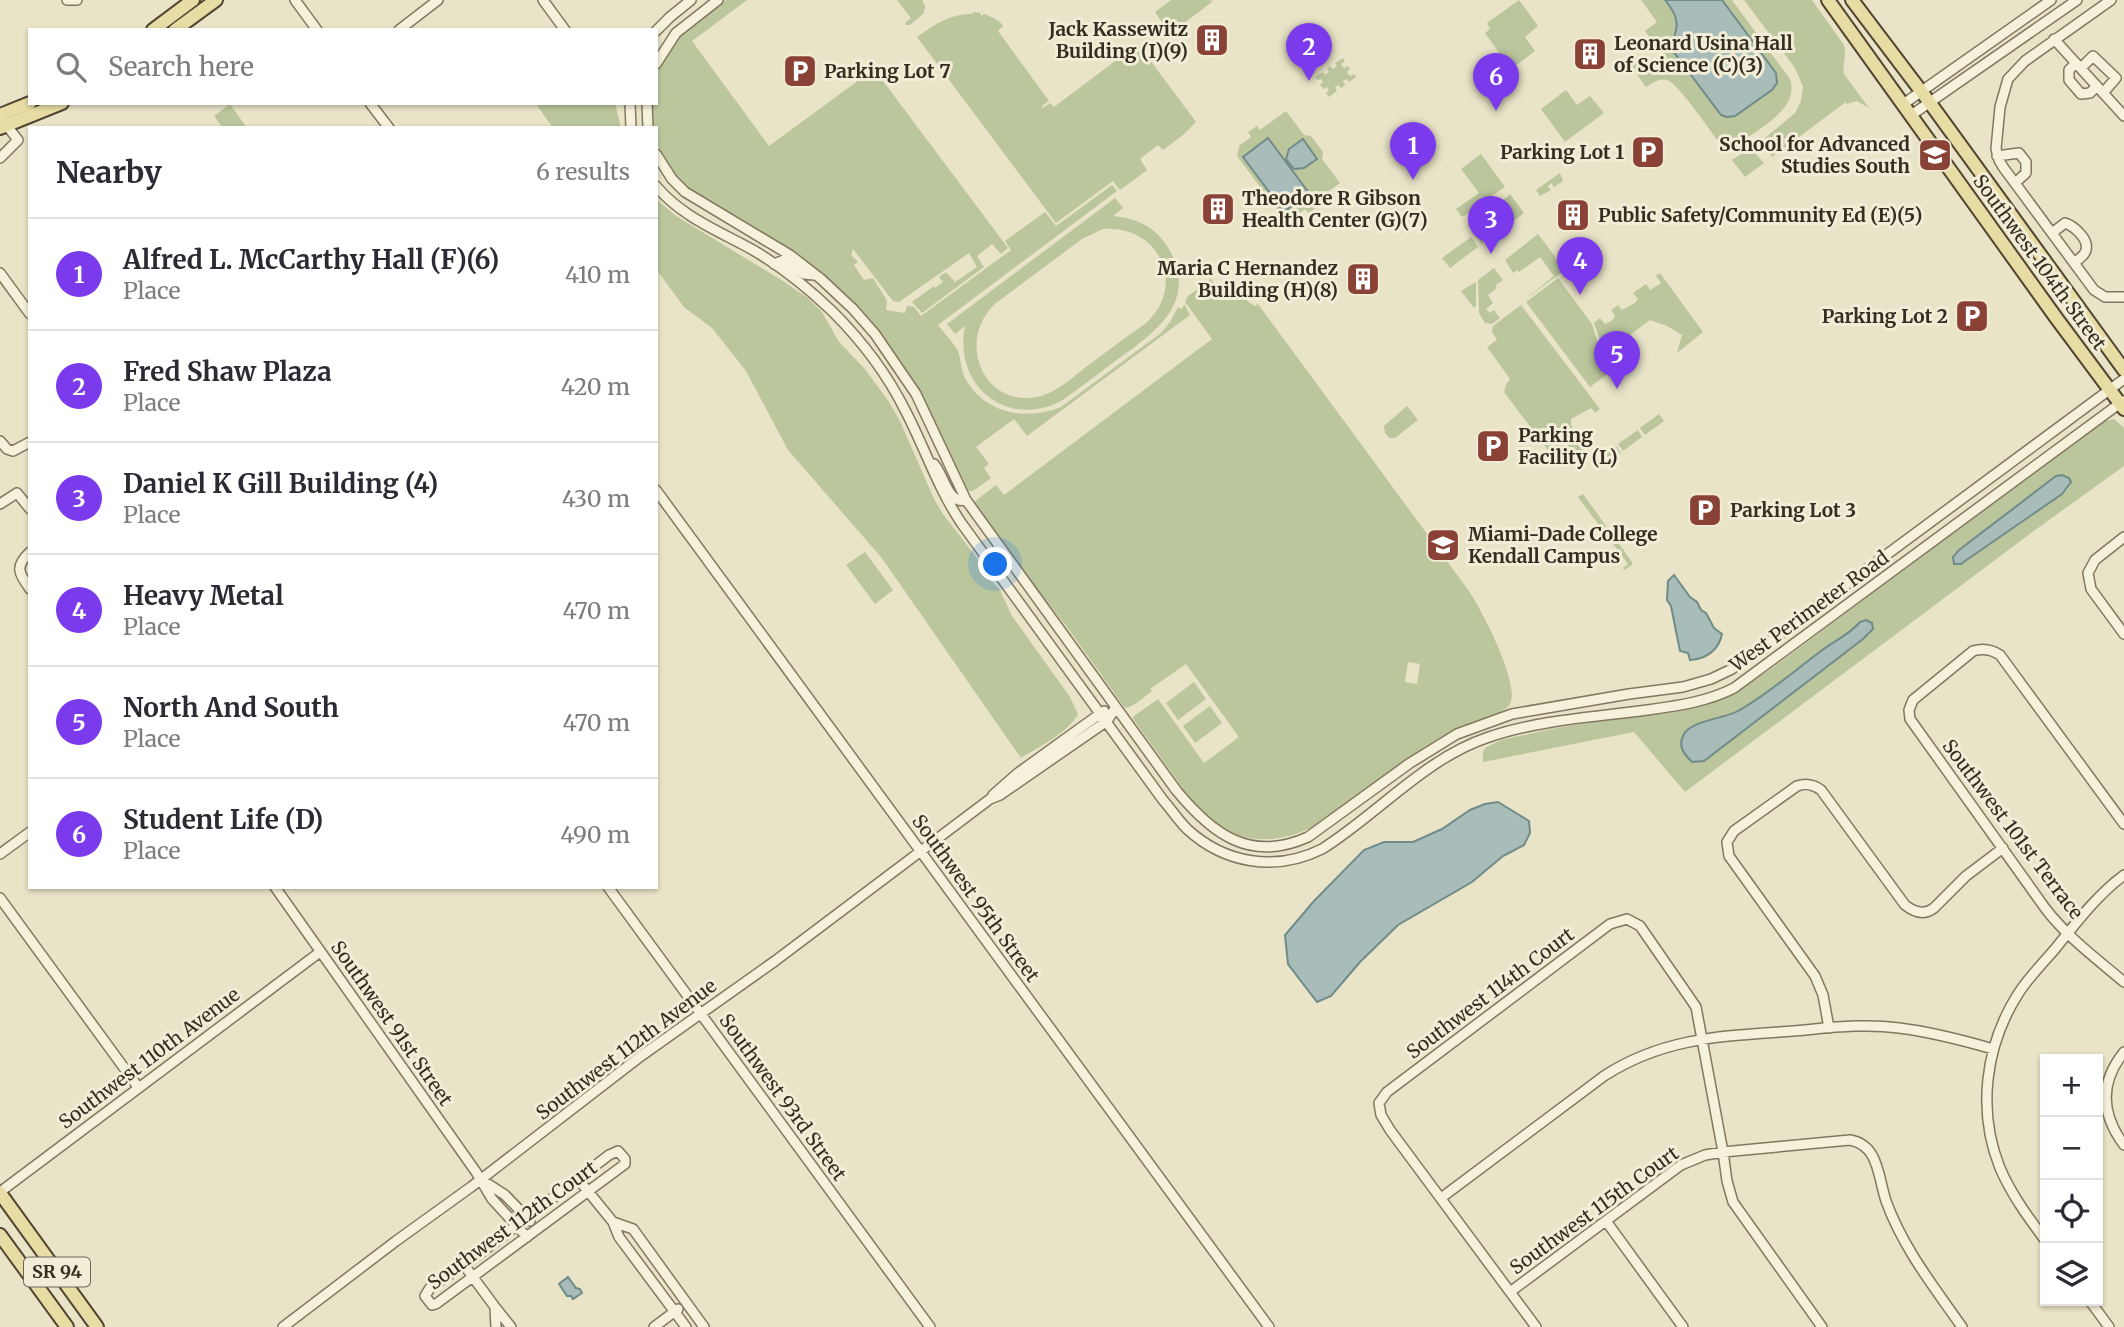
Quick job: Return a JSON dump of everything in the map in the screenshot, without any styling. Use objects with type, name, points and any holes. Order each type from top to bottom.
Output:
[{"type":"main road","points":[[156,28],[193,0]]},
{"type":"main road","points":[[178,28],[216,0]]},
{"type":"main road","name":"Southwest 104th Street","points":[[1828,0],[1910,117],[2109,389],[2123,404]]},
{"type":"main road","name":"Southwest 104th Street","points":[[1852,0],[2124,370]]},
{"type":"main road","points":[[2,121],[28,104]]},
{"type":"main road","points":[[2,121],[55,105]]},
{"type":"main road","name":"SR 94","points":[[0,1192],[97,1327]]},
{"type":"main road","name":"SR 94","points":[[0,1235],[66,1327]]},
{"type":"street","points":[[69,0],[77,0]]},
{"type":"street","points":[[295,0],[316,28]]},
{"type":"street","points":[[401,28],[438,0]]},
{"type":"street","points":[[543,0],[564,28]]},
{"type":"street","points":[[658,29],[691,0]]},
{"type":"street","points":[[658,61],[676,33],[718,0]]},
{"type":"street","points":[[1902,105],[2051,0]]},
{"type":"street","points":[[1910,117],[2077,0]]},
{"type":"street","points":[[2111,0],[2054,39],[2124,116]]},
{"type":"street","points":[[2033,13],[2041,25]]},
{"type":"street","name":"Southwest 104th Street","points":[[2054,39],[2022,63],[2007,82],[2000,107],[1997,156],[2098,293],[2108,298],[2124,297]]},
{"type":"street","points":[[2093,56],[2116,78],[2100,90],[2081,94],[2069,80],[2069,70],[2079,66],[2093,56]]},
{"type":"street","points":[[372,105],[387,126]]},
{"type":"street","points":[[630,105],[631,126]]},
{"type":"street","points":[[646,105],[648,126]]},
{"type":"street","points":[[0,158],[18,140],[2,121]]},
{"type":"street","name":"Southwest 104th Street","points":[[1997,156],[2019,153],[2026,162],[2026,173],[2015,183]]},
{"type":"street","points":[[658,157],[672,180],[693,198],[762,237],[816,275],[864,321],[905,375],[929,418],[966,500],[1116,707]]},
{"type":"street","points":[[658,188],[683,212],[774,264],[833,312],[876,362],[900,400],[928,457],[939,470],[955,499],[966,500]]},
{"type":"street","points":[[2052,233],[2066,223],[2075,227],[2087,248],[2074,263]]},
{"type":"street","points":[[774,264],[783,260],[804,274],[816,275]]},
{"type":"street","points":[[0,273],[28,311]]},
{"type":"street","name":"West Perimeter Road","points":[[1116,707],[1190,807],[1212,828],[1237,841],[1256,845],[1270,847],[1293,844],[1320,830],[1410,763],[1457,734],[1512,714],[1683,687],[1702,683],[1732,669],[2124,379]]},
{"type":"street","name":"West Perimeter Road","points":[[928,457],[942,491],[957,517],[1171,810],[1198,838],[1216,849],[1239,859],[1271,863],[1299,858],[1329,845],[1443,760],[1482,739],[1539,725],[1691,703],[1734,688],[2123,404]]},
{"type":"street","points":[[0,441],[13,451],[28,443]]},
{"type":"street","points":[[17,493],[28,496]]},
{"type":"street","points":[[0,504],[17,493]]},
{"type":"street","points":[[17,493],[28,507]]},
{"type":"street","name":"Southwest 95th Street","points":[[658,493],[1269,1327]]},
{"type":"street","points":[[2124,537],[2095,560],[2088,573],[2091,589],[2124,634]]},
{"type":"street","points":[[28,554],[20,564],[21,575],[28,586]]},
{"type":"street","name":"Southwest 101st Terrace","points":[[2124,824],[2000,655],[1988,649],[1973,651],[1913,700],[1909,710],[1910,719],[2051,915],[2124,982]]},
{"type":"street","name":"Southwest 112th Avenue","points":[[283,1327],[481,1180],[596,1090],[920,852],[990,799],[1018,773],[1100,712],[1116,707]]},
{"type":"street","name":"Southwest 112th Avenue","points":[[990,799],[1000,795],[1107,722],[1116,707]]},
{"type":"street","points":[[1829,1028],[1823,995],[1815,976],[1727,852],[1728,839],[1734,831],[1786,792],[1810,784],[1821,790],[1905,905],[1917,912],[1929,912],[1966,876],[2003,848]]},
{"type":"street","points":[[0,854],[28,833]]},
{"type":"street","points":[[2040,1233],[2014,1196],[2000,1167],[1989,1132],[1986,1099],[1993,1049],[2017,995],[2100,896],[2124,874]]},
{"type":"street","name":"Southwest 91st Street","points":[[276,889],[492,1199],[527,1237]]},
{"type":"street","name":"Southwest 93rd Street","points":[[609,889],[930,1327]]},
{"type":"street","points":[[0,898],[138,1087]]},
{"type":"street","name":"Southwest 114th Court","points":[[1441,1198],[1390,1130],[1381,1115],[1379,1103],[1387,1092],[1611,924],[1627,919],[1640,926],[1692,1000],[1698,1014],[1702,1038]]},
{"type":"street","name":"Southwest 110th Avenue","points":[[0,1192],[320,952]]},
{"type":"street","points":[[1536,1327],[1441,1198],[1625,1063],[1647,1052],[1702,1038],[1829,1028],[1897,1028],[1936,1034],[1993,1049]]},
{"type":"street","points":[[1702,1038],[1727,1181],[1737,1209],[1822,1327]]},
{"type":"street","points":[[2124,1052],[2115,1063],[2108,1085],[2106,1106],[2112,1127],[2124,1145]]},
{"type":"street","name":"Southwest 115th Court","points":[[1510,1292],[1681,1165],[1705,1155],[1723,1152],[1850,1140],[1865,1144],[1871,1152],[1885,1199],[1900,1235],[1962,1327]]},
{"type":"street","name":"Southwest 112th Court","points":[[618,1151],[625,1159],[625,1164],[588,1192],[436,1304],[432,1305],[428,1301],[425,1296],[430,1288],[618,1151]]},
{"type":"street","points":[[578,1179],[613,1222],[619,1237],[686,1327]]},
{"type":"street","name":"Southwest 91st Street","points":[[481,1180],[505,1195],[537,1229]]},
{"type":"street","points":[[1606,1221],[1683,1327]]},
{"type":"street","points":[[613,1222],[633,1229],[704,1327]]},
{"type":"street","points":[[464,1265],[511,1327]]},
{"type":"street","points":[[654,1327],[686,1303]]},
{"type":"street","points":[[2094,1306],[2109,1327]]},
{"type":"street","points":[[495,1307],[496,1327]]},
{"type":"green space","points":[[726,0],[747,0],[692,41],[769,146],[874,69],[1008,248],[1001,254],[992,244],[977,256],[984,267],[922,313],[912,302],[943,282],[939,277],[946,272],[955,282],[977,267],[969,253],[899,302],[893,301],[853,249],[851,255],[858,262],[854,265],[864,280],[873,278],[887,301],[886,310],[905,313],[907,306],[914,307],[921,316],[1011,250],[1005,241],[1045,212],[1056,226],[1112,185],[1117,191],[938,325],[958,351],[965,378],[983,400],[995,407],[1020,413],[1061,407],[1161,333],[1178,307],[1182,309],[1184,304],[1190,315],[1027,436],[1014,419],[976,447],[989,464],[984,468],[991,478],[973,491],[967,491],[916,386],[887,343],[854,305],[795,253],[709,203],[671,171],[660,151],[658,126],[653,126],[651,105],[658,105],[660,64],[674,42]]},
{"type":"green space","points":[[897,0],[922,0],[924,13],[910,25],[906,25],[911,18]]},
{"type":"green space","points":[[1171,0],[1213,1],[1170,34],[1155,12]]},
{"type":"green space","points":[[1519,0],[1538,26],[1525,37],[1535,51],[1511,69],[1485,33],[1490,29],[1487,23]]},
{"type":"green space","points":[[1641,0],[1665,0],[1675,18],[1673,39],[1776,73],[1722,0],[1732,0],[1790,79],[1792,90],[1783,109],[1735,146],[1728,149],[1720,144],[1672,83],[1661,80],[1646,87],[1631,66],[1642,57],[1650,67],[1663,56],[1645,31],[1657,22]]},
{"type":"green space","points":[[1744,0],[1812,0],[1844,45],[1844,74],[1869,108],[1857,101],[1846,102],[1772,157],[1766,148],[1765,138],[1795,113],[1801,101],[1803,87],[1795,68]]},
{"type":"green space","points":[[973,12],[994,18],[1002,24],[998,31],[1049,101],[1043,108],[1050,103],[1054,107],[1138,44],[1196,122],[1163,150],[1158,145],[1140,159],[1147,170],[1120,190],[1113,181],[1056,223],[917,37],[943,21]]},
{"type":"green space","points":[[1343,58],[1345,61],[1341,64],[1344,68],[1348,66],[1350,69],[1347,72],[1350,76],[1354,74],[1356,77],[1349,82],[1347,79],[1343,81],[1345,85],[1341,88],[1338,85],[1335,87],[1337,91],[1329,97],[1326,93],[1329,90],[1327,87],[1324,89],[1320,85],[1323,82],[1321,79],[1315,77],[1323,72],[1325,75],[1330,66],[1333,69],[1337,66],[1335,63]]},
{"type":"green space","points":[[1566,90],[1577,105],[1590,96],[1604,113],[1565,142],[1541,109]]},
{"type":"green space","points":[[231,105],[246,126],[222,126],[214,116]]},
{"type":"green space","points":[[537,105],[615,105],[621,126],[552,126]]},
{"type":"green space","points":[[1286,111],[1304,135],[1311,136],[1323,152],[1322,159],[1340,183],[1314,202],[1317,207],[1309,213],[1305,209],[1293,218],[1282,216],[1237,156],[1239,146],[1251,137],[1248,132],[1257,126],[1260,130]]},
{"type":"green space","points":[[1746,151],[1755,153],[1764,163],[1745,177],[1732,160]]},
{"type":"green space","points":[[1481,154],[1505,187],[1462,217],[1456,209],[1479,193],[1461,169]]},
{"type":"green space","points":[[1560,173],[1563,181],[1554,187],[1551,183],[1548,186],[1551,190],[1540,196],[1536,190]]},
{"type":"green space","points":[[1510,194],[1524,213],[1489,239],[1497,206]]},
{"type":"green space","points":[[1115,198],[1123,208],[1113,216],[1130,219],[1153,230],[1170,251],[1177,270],[1179,287],[1175,303],[1156,329],[1061,401],[1041,408],[1022,410],[1004,405],[988,396],[967,367],[963,348],[965,326],[955,334],[947,324]],"holes":[[[1103,229],[1122,230],[1139,236],[1152,247],[1161,260],[1165,275],[1165,292],[1158,308],[1146,323],[1065,384],[1047,394],[1021,398],[1004,393],[991,383],[982,369],[977,353],[977,336],[984,319],[996,303],[1082,239]]]},
{"type":"green space","points":[[658,201],[676,216],[783,281],[822,312],[839,342],[865,369],[889,402],[943,514],[980,562],[986,575],[1000,590],[1012,616],[1070,697],[1078,714],[1067,728],[1021,758],[881,557],[788,450],[746,371],[712,328],[684,307],[658,272]]},
{"type":"green space","points":[[1493,207],[1494,217],[1487,237],[1482,231],[1478,234],[1484,242],[1482,244],[1468,225]]},
{"type":"green space","points":[[1538,234],[1565,270],[1524,300],[1554,276],[1540,257],[1519,272],[1517,270],[1513,273],[1505,260]]},
{"type":"green space","points":[[1471,237],[1478,247],[1450,268],[1442,258]]},
{"type":"green space","points":[[1494,268],[1503,280],[1488,295],[1493,303],[1486,309],[1490,313],[1494,310],[1500,318],[1492,324],[1485,323],[1479,313],[1478,280]]},
{"type":"green space","points":[[1660,273],[1703,332],[1677,353],[1682,335],[1650,320],[1605,354],[1594,323],[1600,318],[1605,324],[1613,320],[1615,316],[1611,310],[1618,305],[1622,310],[1635,303],[1638,299],[1633,293],[1646,284],[1650,290],[1661,283],[1656,276]]},
{"type":"green space","points":[[1558,278],[1592,324],[1601,354],[1613,370],[1590,387],[1526,302]]},
{"type":"green space","points":[[1211,279],[1220,291],[1232,283],[1240,289],[1231,295],[1200,287]]},
{"type":"green space","points":[[1476,282],[1476,305],[1474,308],[1461,291]]},
{"type":"green space","points":[[1198,289],[1246,300],[1255,306],[1258,304],[1469,591],[1498,647],[1510,680],[1512,694],[1507,708],[1458,728],[1422,749],[1322,822],[1306,830],[1274,839],[1242,837],[1213,823],[1192,803],[1133,719],[1158,699],[1204,763],[1239,737],[1186,664],[1150,689],[1152,691],[1139,701],[1125,708],[974,502],[996,485],[1004,495],[1212,339],[1185,302],[1188,296]],"holes":[[[1408,662],[1420,664],[1417,684],[1405,682]]]},
{"type":"green space","points":[[1521,305],[1600,409],[1595,413],[1591,408],[1571,419],[1571,425],[1589,450],[1562,470],[1568,465],[1565,461],[1559,465],[1504,392],[1510,379],[1487,347],[1497,340],[1492,332],[1493,326]]},
{"type":"green space","points":[[1407,406],[1418,420],[1395,438],[1389,438],[1384,426]]},
{"type":"green space","points":[[1659,414],[1664,421],[1645,435],[1640,428]]},
{"type":"green space","points":[[2114,419],[2124,428],[2124,466],[1685,792],[1634,732],[1483,762],[1485,748],[1501,740],[1556,728],[1701,706],[1733,694],[1771,669],[2102,422]],"holes":[[[2056,476],[2070,484],[2062,494],[1968,560],[1954,564],[1953,557],[1959,550]],[[1866,620],[1871,622],[1873,627],[1863,639],[1720,749],[1692,762],[1681,743],[1688,730],[1699,723],[1732,714],[1755,701]]]},
{"type":"green space","points":[[1638,430],[1642,437],[1623,451],[1618,444]]},
{"type":"green space","points":[[1616,446],[1621,453],[1602,467],[1597,460]]},
{"type":"green space","points":[[1583,494],[1632,562],[1632,565],[1624,570],[1628,564],[1578,497]]},
{"type":"green space","points":[[865,552],[893,590],[875,604],[846,565]]},
{"type":"green space","points":[[1194,682],[1206,699],[1178,720],[1166,703]]},
{"type":"green space","points":[[1210,706],[1222,723],[1195,743],[1183,726]]},
{"type":"shaded area","points":[[1665,0],[1722,0],[1776,73],[1777,83],[1772,90],[1735,116],[1721,115],[1673,51],[1676,20]]},
{"type":"shaded area","points":[[1268,138],[1309,193],[1284,212],[1243,157]]},
{"type":"shaded area","points":[[1303,139],[1317,159],[1304,168],[1294,169],[1286,159],[1289,149]]},
{"type":"shaded area","points":[[2062,475],[2071,482],[2062,494],[1961,564],[1954,564],[1953,557],[1959,550],[2056,476]]},
{"type":"shaded area","points":[[1674,575],[1706,613],[1714,628],[1722,634],[1715,649],[1701,658],[1690,660],[1688,653],[1680,651],[1671,606],[1667,600],[1668,581]]},
{"type":"shaded area","points":[[1866,620],[1872,623],[1873,629],[1863,639],[1704,761],[1692,762],[1686,756],[1681,742],[1688,729],[1732,714],[1749,705]]},
{"type":"shaded area","points":[[1498,802],[1529,821],[1530,833],[1524,845],[1503,856],[1472,882],[1398,925],[1360,962],[1331,996],[1317,1002],[1288,964],[1285,935],[1314,901],[1364,850],[1384,842],[1413,842],[1442,829],[1470,810]]},
{"type":"shaded area","points":[[568,1277],[582,1293],[573,1299],[567,1296],[559,1284]]},
{"type":"place","name":"Jack Kassewitz Building (I)(9)","points":[[1212,40]]},
{"type":"place","name":"Leonard Usina Hall of Science (C)(3)","points":[[1590,54]]},
{"type":"place","name":"Parking Lot 7","points":[[800,71]]},
{"type":"place","name":"Fred Shaw Plaza","points":[[1309,81]]},
{"type":"place","name":"Student Life (D)","points":[[1496,111]]},
{"type":"place","name":"Parking Lot 1","points":[[1648,152]]},
{"type":"place","name":"School for Advanced Studies South","points":[[1935,155]]},
{"type":"place","name":"Alfred L. McCarthy Hall (F)(6)","points":[[1413,180]]},
{"type":"place","name":"Theodore R Gibson Health Center (G)(7)","points":[[1218,209]]},
{"type":"place","name":"Public Safety/Community Ed (E)(5)","points":[[1573,215]]},
{"type":"place","name":"Daniel K Gill Building (4)","points":[[1491,254]]},
{"type":"place","name":"Maria C Hernandez Building (H)(8)","points":[[1363,279]]},
{"type":"place","name":"Heavy Metal","points":[[1580,295]]},
{"type":"place","name":"Parking Lot 2","points":[[1972,316]]},
{"type":"place","name":"North And South","points":[[1617,389]]},
{"type":"place","name":"Parking Facility (L)","points":[[1493,446]]},
{"type":"place","name":"Parking Lot 3","points":[[1705,510]]},
{"type":"place","name":"Miami-Dade College Kendall Campus","points":[[1443,545]]}]
